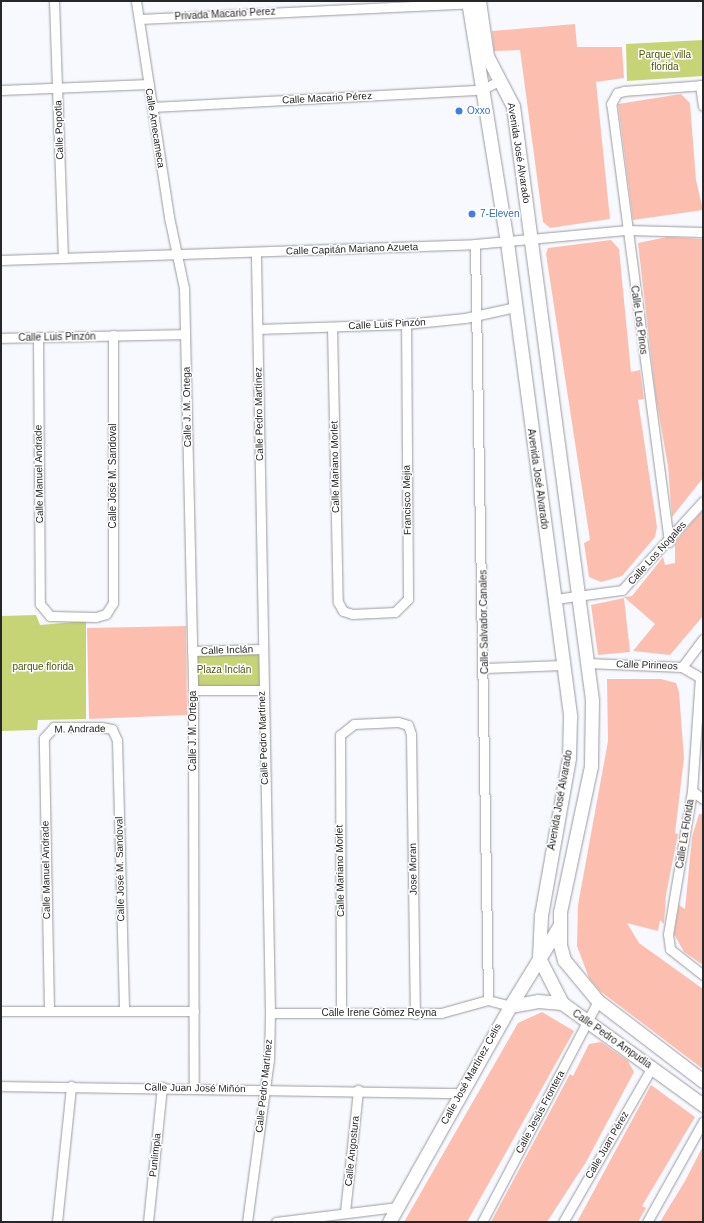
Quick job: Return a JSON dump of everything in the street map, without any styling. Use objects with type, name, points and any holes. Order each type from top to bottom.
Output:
[{"type":"street","name":"Calle Popotla","points":[[54,1],[63,258]]},
{"type":"street","name":"Calle Amecameca","points":[[136,1],[152,107],[178,254]]},
{"type":"street","name":"Privada Macario Perez","points":[[139,19],[297,5],[474,2]]},
{"type":"street","name":"Avenida José Alvarado","points":[[474,2],[487,56],[513,106],[532,239],[587,663],[594,746],[558,928]]},
{"type":"street","name":"Avenida José Alvarado","points":[[474,2],[481,90],[507,242],[570,717],[569,758],[541,914],[539,958]]},
{"type":"street","name":"Calle Macario Pérez","points":[[152,107],[481,90],[499,81]]},
{"type":"street","points":[[1,90],[57,89],[149,84]]},
{"type":"street","points":[[702,85],[703,106]]},
{"type":"street","name":"Calle Los Pinos","points":[[669,542],[628,230],[613,98],[624,91],[702,85]]},
{"type":"street","name":"Calle Capitán Mariano Azueta","points":[[1,260],[256,253],[475,244],[628,230],[703,232]]},
{"type":"street","name":"Calle Salvador Canales","points":[[475,244],[485,668],[488,1000]]},
{"type":"street","name":"Calle Pedro Martínez","points":[[247,1222],[266,1088],[270,1013],[262,690],[256,253]]},
{"type":"street","name":"Calle J. M. Ortega","points":[[178,254],[184,288],[193,690],[194,1087]]},
{"type":"street","name":"Calle Luis Pinzón","points":[[258,329],[406,324],[477,315],[515,307]]},
{"type":"street","name":"Francisco Mejia","points":[[339,607],[352,614],[395,612],[408,599],[406,324]]},
{"type":"street","name":"Calle Mariano Morlet","points":[[332,327],[339,607]]},
{"type":"street","name":"Calle Luis Pinzón","points":[[1,338],[185,334]]},
{"type":"street","name":"Calle José M. Sandoval","points":[[42,610],[56,618],[106,614],[113,603],[113,335]]},
{"type":"street","name":"Calle Manuel Andrade","points":[[38,338],[42,610]]},
{"type":"street","name":"Calle Los Nogales","points":[[555,599],[579,597],[622,590],[669,542],[703,501]]},
{"type":"street","points":[[682,666],[703,639]]},
{"type":"street","name":"Calle Inclán","points":[[192,651],[262,649]]},
{"type":"street","name":"Calle Pirineos","points":[[587,663],[682,666],[702,678]]},
{"type":"street","points":[[485,668],[563,665]]},
{"type":"street","name":"Calle La Florida","points":[[702,678],[692,791],[668,943],[676,955],[703,975]]},
{"type":"street","points":[[193,690],[262,690]]},
{"type":"street","name":"Calle Mariano Morlet","points":[[341,1012],[339,742],[343,730],[354,724],[398,722],[408,725]]},
{"type":"street","name":"Jose Moran","points":[[408,725],[411,734],[415,1014]]},
{"type":"street","name":"Calle José M. Sandoval","points":[[112,729],[117,740],[124,1010]]},
{"type":"street","name":"M. Andrade","points":[[48,730],[112,729]]},
{"type":"street","name":"Calle Manuel Andrade","points":[[48,730],[43,746],[50,1010]]},
{"type":"street","points":[[692,791],[703,799]]},
{"type":"street","name":"Calle José Martínez Celis","points":[[389,1222],[510,1006],[558,928]]},
{"type":"street","name":"Calle Pedro Ampudia","points":[[558,928],[564,960],[598,1001],[703,1080]]},
{"type":"street","name":"Calle Pedro Ampudia","points":[[539,958],[562,1003],[586,1023],[652,1067],[703,1104]]},
{"type":"street","points":[[488,1000],[510,1006],[538,1001],[562,1003]]},
{"type":"street","name":"Calle Irene Gómez Reyna","points":[[270,1013],[441,1013],[488,1000]]},
{"type":"street","name":"Calle Jesús Frontera","points":[[482,1222],[598,1001]]},
{"type":"street","points":[[1,1010],[194,1011]]},
{"type":"street","name":"Calle Juan Pérez","points":[[563,1222],[652,1067]]},
{"type":"street","name":"Calle Juan José Miñón","points":[[1,1086],[266,1088],[460,1093]]},
{"type":"street","points":[[57,1222],[71,1086]]},
{"type":"street","name":"Punlimpia","points":[[148,1222],[162,1087]]},
{"type":"street","name":"Calle Angostura","points":[[345,1212],[358,1090]]},
{"type":"street","points":[[647,1222],[703,1122]]},
{"type":"street","points":[[276,1222],[345,1212],[398,1207]]},
{"type":"green space","name":"Parque villa florida","points":[[703,40],[703,76],[627,81],[626,44]]},
{"type":"green space","name":"parque florida","points":[[36,615],[40,625],[86,621],[86,719],[38,720],[37,730],[1,731],[1,616]]},
{"type":"green space","name":"Plaza Inclán","points":[[262,649],[262,690],[193,690],[192,651]]},
{"type":"building","points":[[575,24],[577,47],[622,47],[624,78],[596,82],[610,219],[550,228],[543,222],[520,50],[494,51],[492,31]]},
{"type":"building","points":[[681,94],[690,103],[696,180],[703,210],[633,220],[618,104]]},
{"type":"building","points":[[667,237],[703,239],[703,478],[672,517],[668,466],[656,398],[638,243]]},
{"type":"building","points":[[611,240],[619,249],[631,372],[640,370],[644,399],[638,400],[657,527],[655,537],[622,576],[601,582],[589,577],[584,543],[590,540],[546,254],[548,248]]},
{"type":"building","points":[[703,510],[703,616],[670,655],[633,651],[655,624],[624,597],[632,596],[663,557],[665,565],[675,563],[675,542]]},
{"type":"building","points":[[624,598],[630,652],[598,655],[591,605]]},
{"type":"building","points":[[186,626],[187,715],[89,719],[87,628]]},
{"type":"building","points":[[607,679],[661,679],[676,683],[679,692],[684,758],[675,833],[678,834],[666,895],[664,924],[660,920],[658,931],[627,923],[639,943],[703,989],[703,1069],[600,991],[589,978],[577,946],[578,905],[608,741]]},
{"type":"building","points":[[699,814],[703,814],[703,965],[684,952],[674,934],[679,905],[685,909],[692,837]]},
{"type":"building","points":[[542,1012],[574,1031],[467,1222],[404,1222],[518,1023]]},
{"type":"building","points":[[601,1042],[628,1061],[634,1072],[586,1162],[547,1222],[491,1222],[570,1074],[573,1076],[589,1044]]},
{"type":"building","points":[[651,1085],[695,1117],[642,1206],[646,1208],[638,1222],[577,1222]]},
{"type":"building","points":[[703,1146],[703,1222],[660,1222],[685,1181]]},
{"type":"place","name":"Oxxo","points":[[459,111]]},
{"type":"place","name":"7-Eleven","points":[[472,214]]}]
